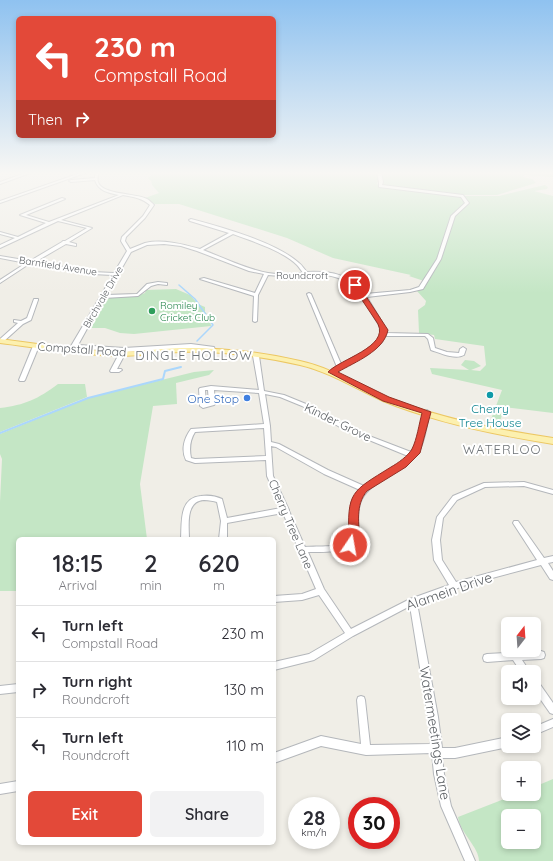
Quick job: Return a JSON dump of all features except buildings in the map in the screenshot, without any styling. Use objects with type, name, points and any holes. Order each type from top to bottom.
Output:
[{"type":"main road","name":"Compstall Road","points":[[1,341],[36,346],[73,348],[122,354],[183,350],[213,352],[256,356],[300,363],[332,372],[386,399],[427,412],[504,432],[553,441]]},
{"type":"street","points":[[30,212],[20,216],[49,223]]},
{"type":"street","points":[[0,247],[49,223],[78,212]]},
{"type":"street","points":[[129,251],[125,244],[124,237],[149,212]]},
{"type":"street","points":[[363,296],[410,292],[421,288],[439,258],[453,216],[457,212]]},
{"type":"street","points":[[0,282],[64,242],[90,228],[58,220]]},
{"type":"street","points":[[192,220],[232,233],[291,257],[300,264],[305,273]]},
{"type":"street","points":[[0,233],[18,238]]},
{"type":"street","points":[[199,251],[232,233]]},
{"type":"street","points":[[64,242],[75,245]]},
{"type":"street","name":"Roundcroft","points":[[129,251],[145,246],[165,243],[181,245],[266,274],[326,274],[343,278],[355,285],[385,330],[384,334]]},
{"type":"street","name":"Birchvale Drive","points":[[73,348],[129,251]]},
{"type":"street","name":"Barnfield Avenue","points":[[0,257],[92,273],[116,274]]},
{"type":"street","points":[[255,321],[256,295],[266,274]]},
{"type":"street","points":[[202,279],[256,295]]},
{"type":"street","points":[[103,297],[138,295],[149,285],[158,283],[165,284]]},
{"type":"street","points":[[309,294],[340,367]]},
{"type":"street","points":[[1,341],[18,322],[29,319],[36,300]]},
{"type":"street","points":[[332,372],[375,346],[380,342],[384,334],[426,336],[430,338],[433,349],[446,354],[460,355],[463,349]]},
{"type":"street","points":[[22,380],[36,346]]},
{"type":"street","name":"Compstall Road","points":[[73,348],[124,350],[191,346],[212,348],[213,352]]},
{"type":"street","points":[[114,372],[122,354]]},
{"type":"street","name":"Cherry Tree Lane","points":[[256,356],[267,426],[270,476],[302,550],[322,591],[350,634]]},
{"type":"street","name":"Kinder Grove","points":[[210,388],[262,392],[292,400],[349,430],[412,455]]},
{"type":"street","points":[[302,550],[344,547],[353,544],[355,541],[353,511],[358,495],[364,489],[402,464],[412,455],[418,446],[427,412]]},
{"type":"street","points":[[267,426],[193,430],[190,434],[187,454],[188,459],[195,461],[268,458]]},
{"type":"street","points":[[269,444],[277,445],[326,472],[364,489]]},
{"type":"street","points":[[454,586],[438,560],[436,540],[440,518],[455,498],[484,485],[524,484],[553,492]]},
{"type":"street","points":[[185,537],[187,507],[191,501],[198,498],[214,498],[220,501],[224,521],[223,537]]},
{"type":"street","points":[[224,521],[286,510]]},
{"type":"street","points":[[516,523],[553,578]]},
{"type":"street","name":"Alamein Drive","points":[[276,666],[311,657],[350,634],[413,601],[454,586],[553,559]]},
{"type":"street","points":[[276,599],[302,597],[322,591]]},
{"type":"street","name":"Watermeetings Lane","points":[[413,601],[433,716],[446,806],[470,861]]},
{"type":"street","points":[[487,658],[501,657]]},
{"type":"street","points":[[0,690],[16,688]]},
{"type":"street","points":[[541,693],[553,710]]},
{"type":"street","points":[[361,700],[366,750]]},
{"type":"street","points":[[541,728],[553,723]]},
{"type":"street","points":[[276,757],[321,741],[366,750],[437,751],[455,753],[501,743]]},
{"type":"street","points":[[0,790],[16,786]]},
{"type":"green space","points":[[205,212],[553,212],[553,413],[504,407],[499,426],[492,424],[490,422],[502,390],[432,374],[430,368],[469,370],[461,365],[465,360],[474,361],[481,366],[471,370],[480,371],[486,365],[484,346],[435,339],[434,335],[419,333],[418,310],[425,305],[426,301],[417,291],[424,281],[409,276],[411,275],[333,258],[287,238]]},
{"type":"green space","name":"Romiley Cricket Club","points":[[176,289],[190,295],[198,304],[205,307],[205,312],[209,316],[211,326],[134,334],[120,333],[105,328],[88,328],[106,298],[136,296],[145,293],[146,290]]},
{"type":"green space","points":[[214,370],[209,375],[176,383],[177,404],[153,406],[140,484],[147,537],[16,537],[16,591],[0,591],[0,502],[2,459],[0,454],[0,434],[88,398],[194,372]]},
{"type":"green space","points":[[58,384],[85,384],[87,397],[0,432],[0,408],[24,403],[44,394]]},
{"type":"green space","points":[[553,779],[553,861],[479,861],[476,850],[462,829],[458,817],[501,800],[541,801],[541,784]]},
{"type":"waterway","points":[[179,285],[195,299],[213,325],[197,341]]},
{"type":"waterway","points":[[0,433],[88,398],[163,379],[165,371],[181,367]]},
{"type":"place","name":"Romiley Cricket Club","points":[[152,311]]},
{"type":"place","name":"Cherry Tree House","points":[[490,395]]},
{"type":"place","name":"One Stop","points":[[247,398]]},
{"type":"district","name":"DINGLE HOLLOW","points":[[194,355]]},
{"type":"district","name":"WATERLOO","points":[[502,449]]},
{"type":"route","points":[[350,545],[355,541],[353,511],[358,495],[364,489],[402,464],[416,451],[427,412],[386,399],[332,372],[375,346],[383,338],[385,330],[355,285]]}]
